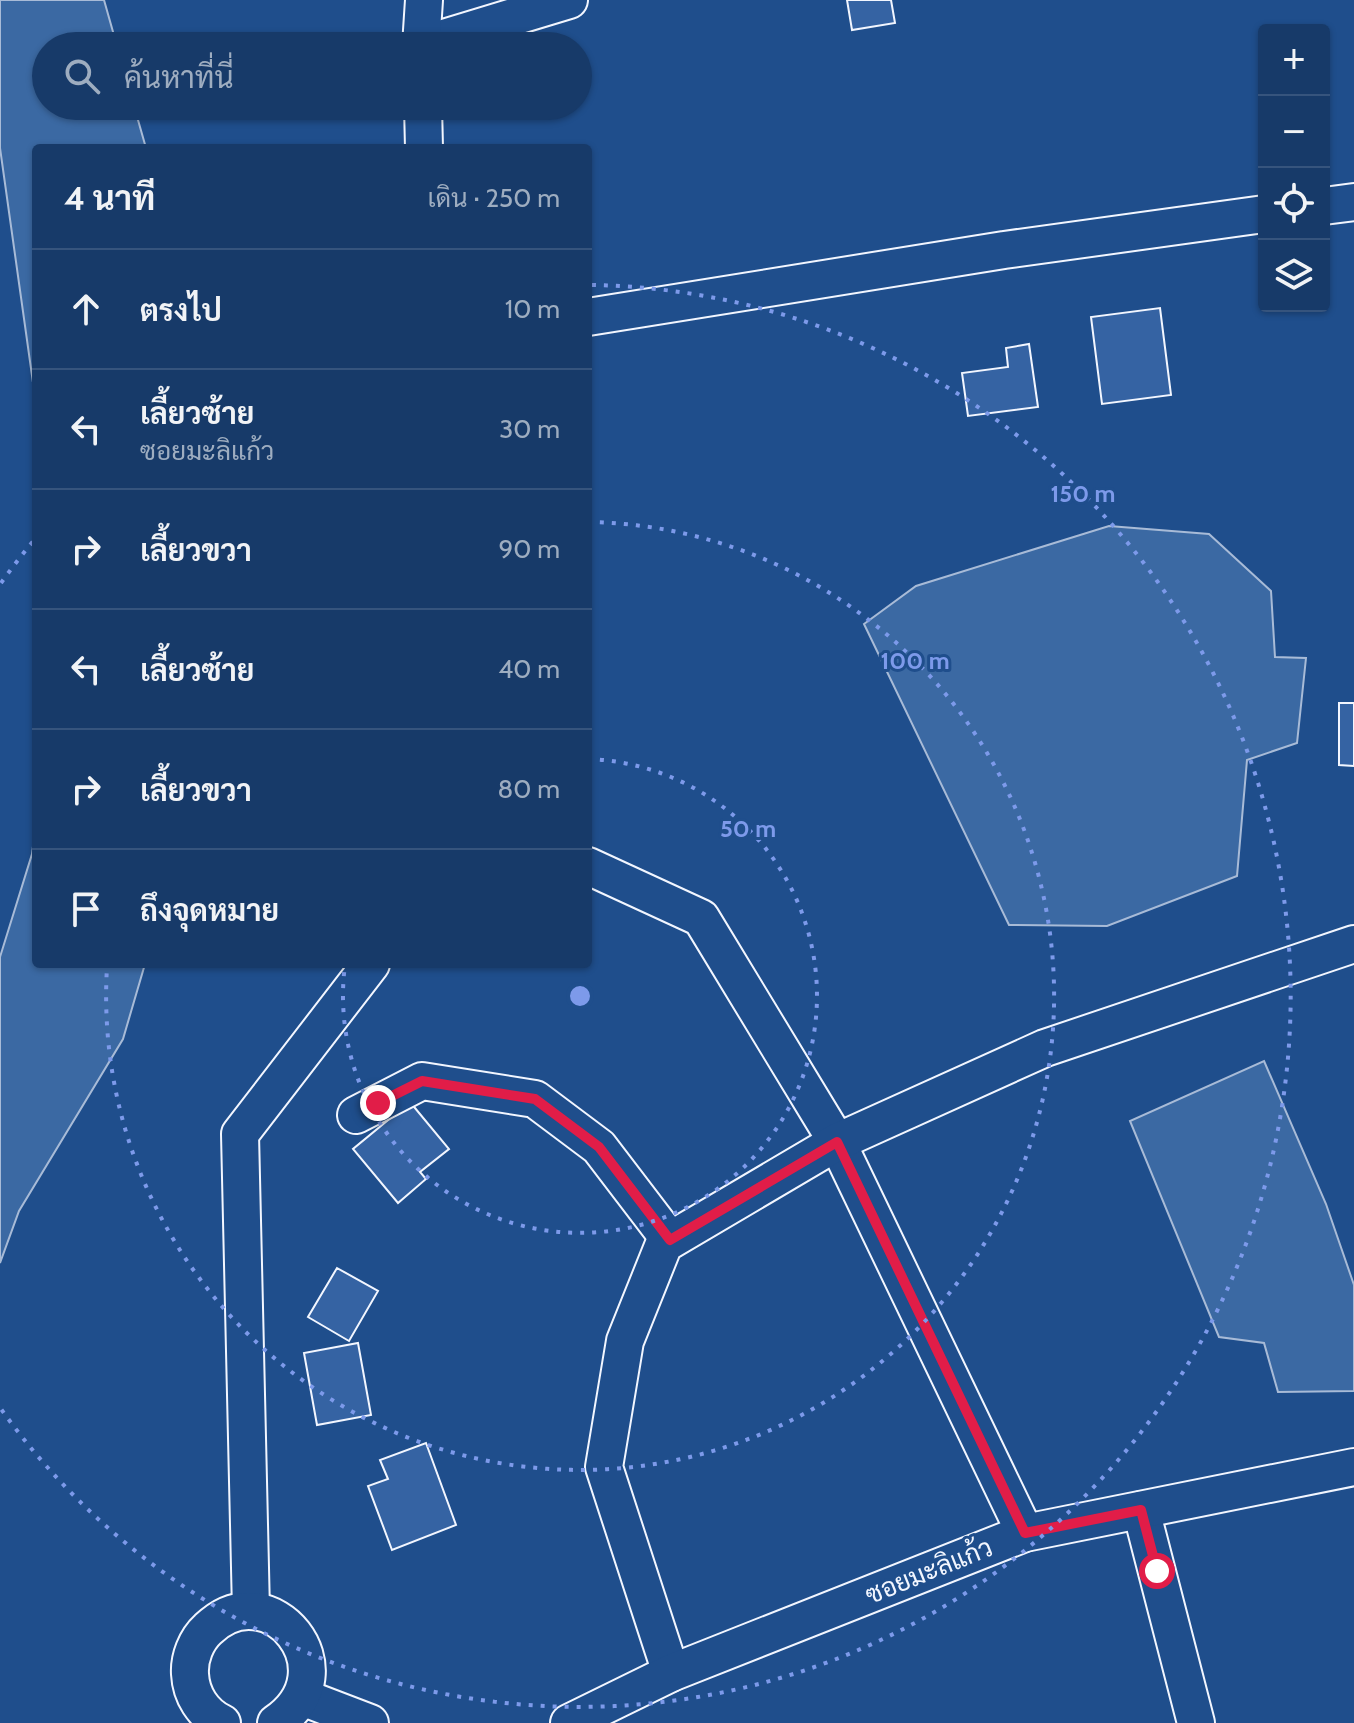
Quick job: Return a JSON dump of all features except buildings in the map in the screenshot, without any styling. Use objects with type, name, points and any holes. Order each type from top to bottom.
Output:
[{"type":"street","points":[[422,32],[424,0]]},
{"type":"street","points":[[466,32],[569,0]]},
{"type":"street","points":[[423,120],[424,144]]},
{"type":"street","points":[[1330,205],[1354,202]]},
{"type":"street","points":[[592,316],[1004,250],[1258,215]]},
{"type":"street","points":[[592,868],[701,918],[837,1142],[1025,1533]]},
{"type":"street","points":[[671,1673],[604,1467],[625,1341],[664,1244],[837,1142],[1045,1048],[1354,944]]},
{"type":"street","points":[[251,1611],[240,1134],[368,968]]},
{"type":"street","points":[[356,1115],[422,1081],[535,1099],[599,1147],[670,1240]]},
{"type":"street","name":"ซอยมะลิแก้ว","points":[[569,1723],[671,1673],[1025,1533],[1354,1467]]},
{"type":"street","points":[[1141,1510],[1196,1723]]},
{"type":"street","points":[[204,1718],[189,1672],[201,1636],[215,1622],[232,1614],[251,1611],[270,1615],[287,1625],[299,1640],[307,1658],[307,1678],[302,1697],[290,1713],[276,1723]]},
{"type":"street","points":[[302,1697],[370,1723]]},
{"type":"water","points":[[0,0],[104,0],[113,32],[32,32],[32,120],[138,120],[145,144],[32,144],[32,376],[0,148]]},
{"type":"water","points":[[1109,526],[1209,534],[1271,591],[1275,657],[1306,658],[1297,743],[1247,760],[1237,876],[1107,926],[1009,925],[864,624],[916,586]]},
{"type":"water","points":[[32,854],[32,968],[144,968],[123,1039],[19,1211],[0,1263],[0,957]]},
{"type":"water","points":[[1264,1061],[1326,1204],[1354,1285],[1354,1391],[1278,1392],[1264,1343],[1219,1337],[1130,1121]]},
{"type":"route","points":[[378,1103],[422,1081],[535,1099],[599,1147],[670,1240],[837,1142],[1025,1533],[1141,1510],[1157,1571]]}]
